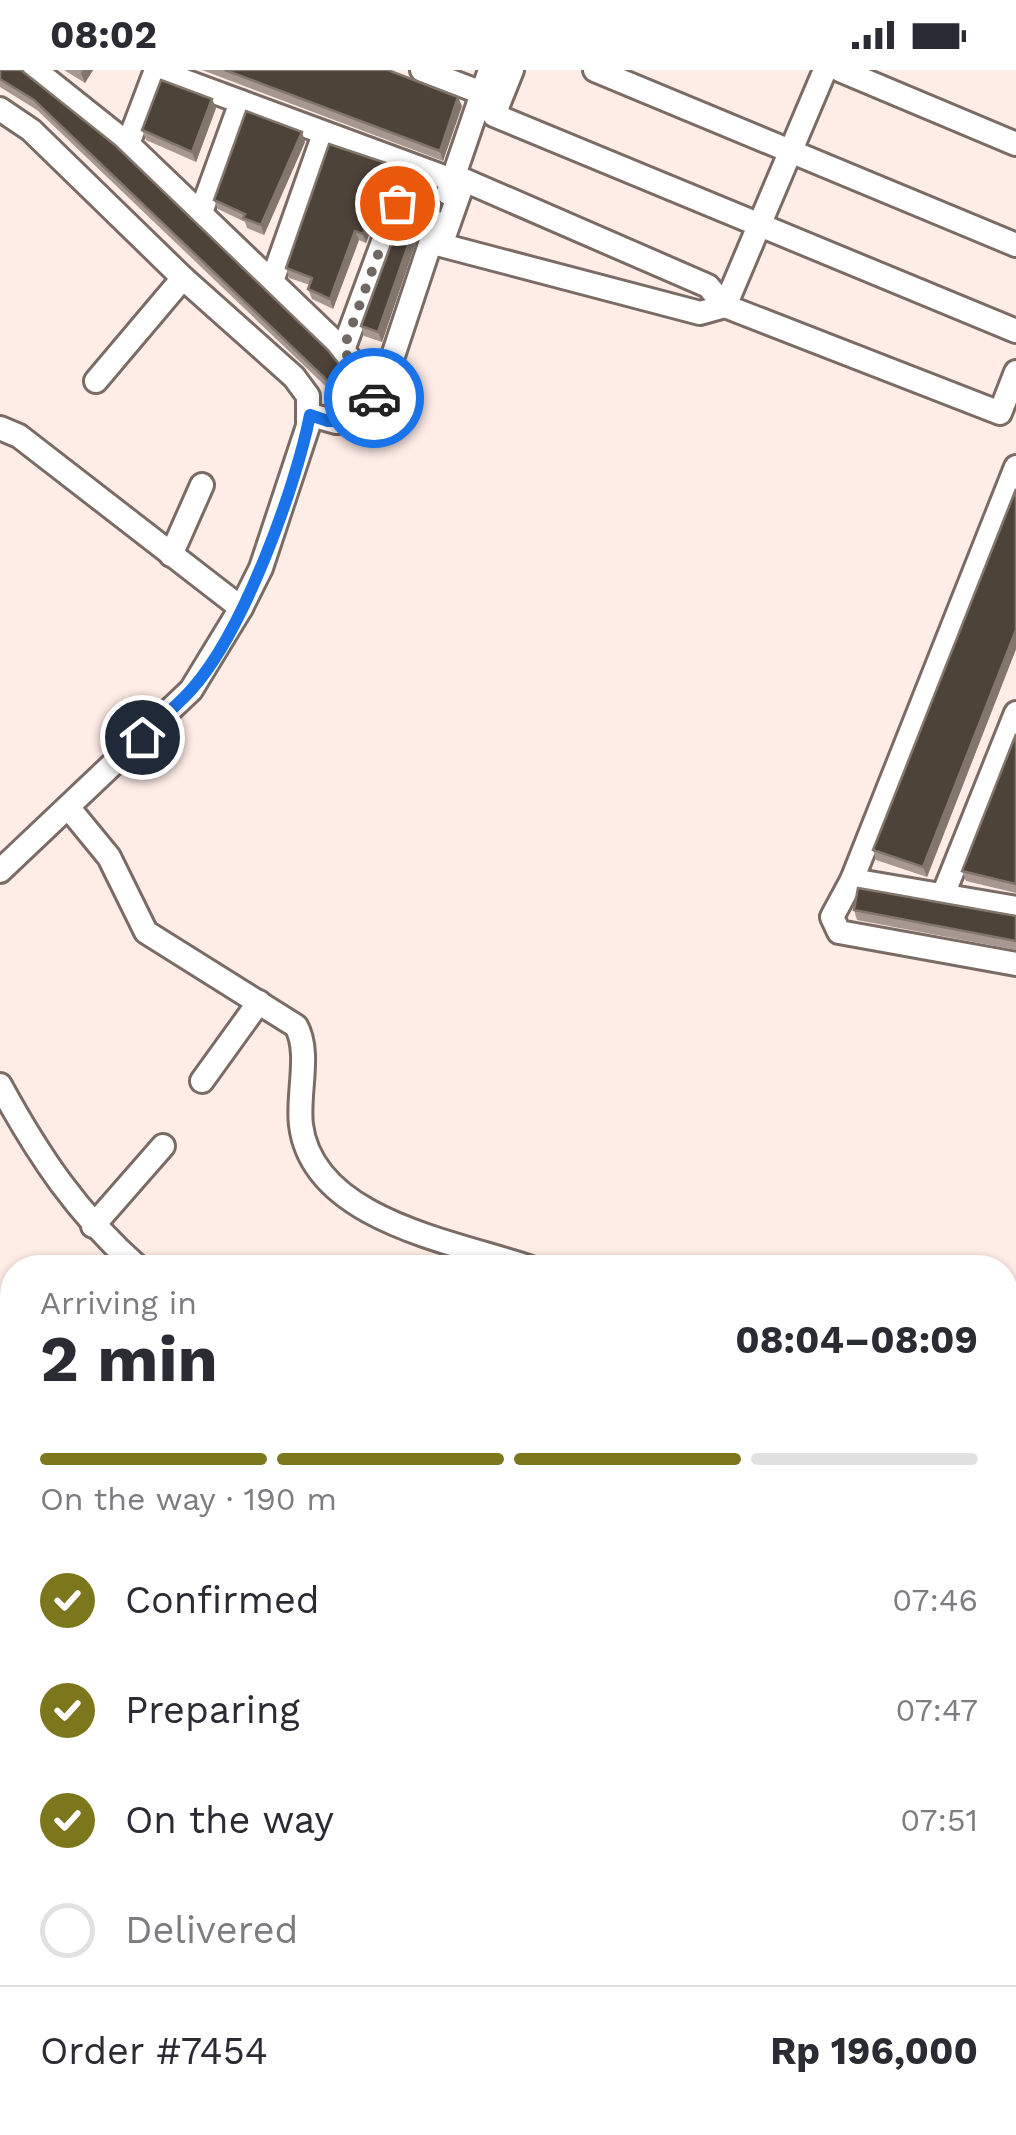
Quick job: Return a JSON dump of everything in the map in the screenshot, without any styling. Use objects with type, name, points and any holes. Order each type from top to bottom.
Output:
[{"type":"street","points":[[35,70],[128,144],[343,350],[377,394]]},
{"type":"street","points":[[128,144],[156,70],[182,73],[241,102],[452,180]]},
{"type":"street","points":[[422,70],[482,93]]},
{"type":"street","points":[[310,415],[328,421],[350,421],[377,394],[490,70]]},
{"type":"street","points":[[512,70],[494,115],[1016,330]]},
{"type":"street","points":[[595,70],[1016,245]]},
{"type":"street","points":[[725,306],[825,70]]},
{"type":"street","points":[[840,70],[1016,144]]},
{"type":"street","points":[[200,215],[241,102]]},
{"type":"street","points":[[0,109],[31,130],[183,278],[294,377],[308,396],[310,415],[261,568],[242,608],[191,690],[0,871]]},
{"type":"street","points":[[271,284],[324,134]]},
{"type":"street","points":[[343,350],[411,166]]},
{"type":"street","points":[[725,306],[700,313],[441,245],[464,180],[708,286],[725,306],[1000,413],[1016,372]]},
{"type":"street","points":[[96,381],[183,278]]},
{"type":"street","points":[[0,428],[19,436],[242,608]]},
{"type":"street","points":[[1016,467],[852,880],[834,912],[835,930],[1016,964]]},
{"type":"street","points":[[171,554],[202,485]]},
{"type":"street","points":[[944,895],[1016,713]]},
{"type":"street","points":[[68,807],[109,857],[146,932],[260,1002],[300,1032],[301,1125],[305,1143],[327,1182],[364,1210],[494,1255]]},
{"type":"street","points":[[852,880],[1016,908]]},
{"type":"street","points":[[202,1081],[260,1002]]},
{"type":"street","points":[[0,1085],[45,1166],[93,1226],[125,1255]]},
{"type":"street","points":[[93,1226],[163,1146]]},
{"type":"building","points":[[0,70],[21,70],[115,145],[328,350],[348,376],[336,389],[34,100],[0,79]]},
{"type":"building","points":[[225,70],[388,70],[458,97],[440,151]]},
{"type":"building","points":[[161,80],[212,99],[192,152],[142,130]]},
{"type":"building","points":[[246,111],[302,132],[261,225],[214,200]]},
{"type":"building","points":[[329,144],[389,164],[363,234],[355,231],[330,299],[308,289],[312,278],[286,268]]},
{"type":"building","points":[[417,174],[430,182],[378,332],[361,326]]},
{"type":"building","points":[[1016,489],[1016,630],[923,867],[873,850]]},
{"type":"building","points":[[1016,734],[1016,884],[962,871]]},
{"type":"building","points":[[858,888],[1016,916],[1016,941],[854,910]]},
{"type":"way so far","points":[[374,398],[377,394],[343,350],[397,203]]},
{"type":"route","points":[[142,737],[198,682],[238,614],[261,568],[310,415],[344,423],[361,414],[374,398]]}]
